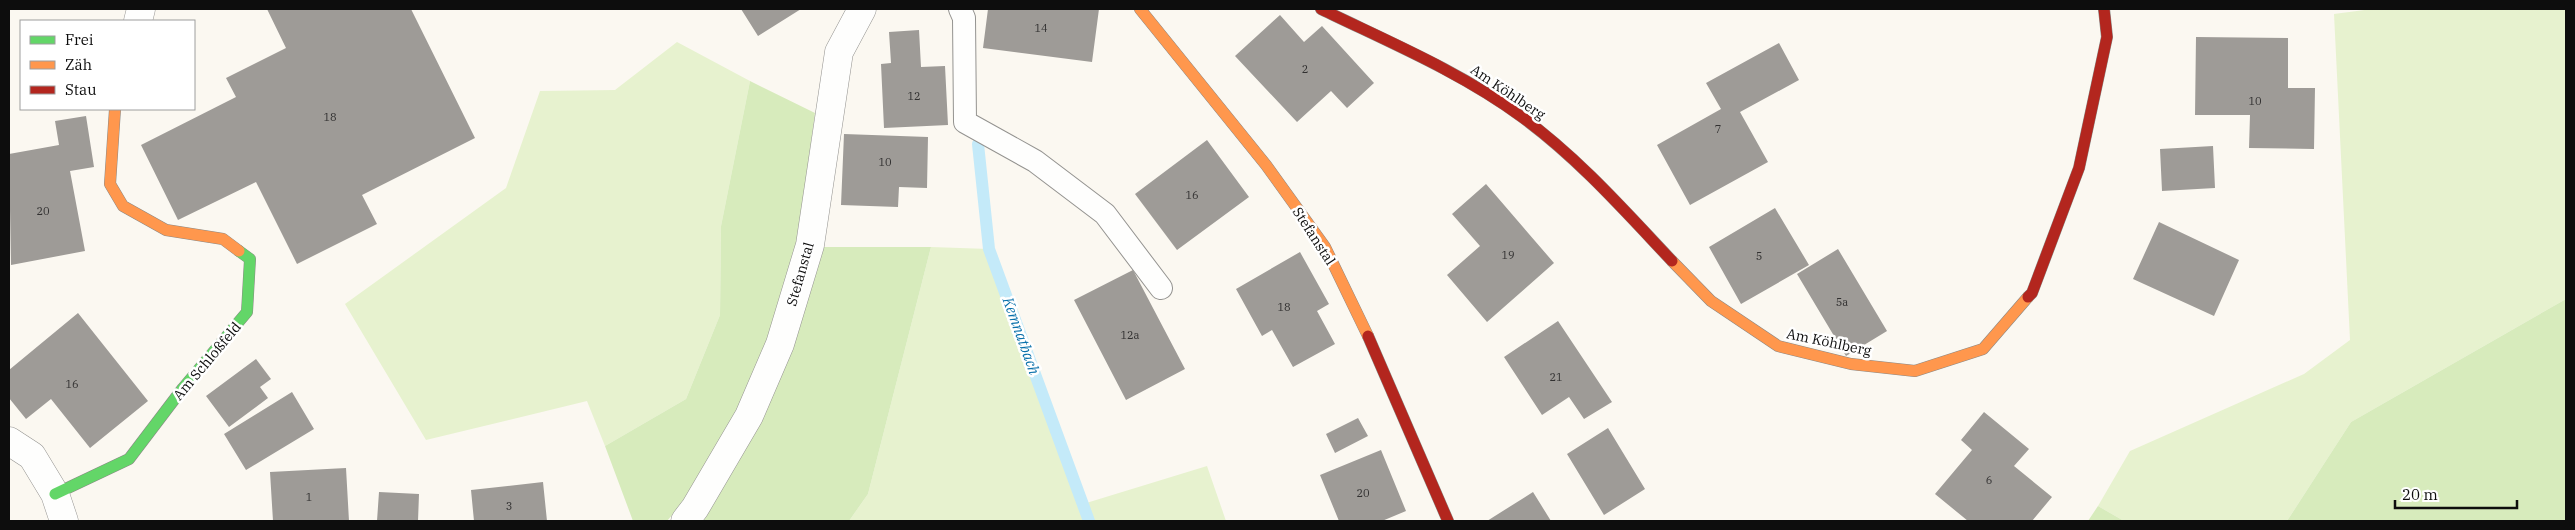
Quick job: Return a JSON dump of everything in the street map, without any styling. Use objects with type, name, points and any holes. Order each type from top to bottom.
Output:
[{"type":"street","name":"Stefanstal","points":[[1140,9],[1266,165],[1325,248],[1368,335],[1448,521]]},
{"type":"street","name":"Am Köhlberg","points":[[1321,9],[1456,76],[1521,116],[1581,165],[1711,301],[1778,346],[1851,364],[1915,371],[1984,349],[2032,293],[2079,168],[2108,37],[2104,9]]},
{"type":"street","name":"Stefanstal","points":[[685,521],[695,508],[749,416],[780,344],[810,245],[839,52],[858,10]]},
{"type":"street","name":"Am Schloßfeld","points":[[55,494],[129,459],[183,388],[247,312],[250,259],[223,240],[166,230],[123,206],[110,184],[115,110]]},
{"type":"street","points":[[9,441],[32,456],[55,494],[64,521]]},
{"type":"lane","points":[[960,9],[964,18],[965,122],[1035,161],[1105,214],[1161,288]]},
{"type":"green space","points":[[2372,9],[2566,9],[2566,299],[2351,422],[2287,521],[2124,521],[2098,506],[2130,451],[2304,374],[2350,340],[2334,14]]},
{"type":"green space","points":[[677,42],[750,81],[721,226],[720,315],[686,399],[605,446],[587,401],[426,440],[345,304],[506,188],[540,91],[615,90]]},
{"type":"green space","points":[[750,81],[815,113],[798,241],[767,341],[738,410],[684,501],[667,521],[633,521],[605,446],[686,399],[720,315],[721,226]]},
{"type":"green space","points":[[820,247],[931,247],[868,494],[849,521],[703,521],[760,422]]},
{"type":"green space","points":[[931,247],[989,249],[1083,504],[1207,466],[1226,521],[849,521],[868,494]]},
{"type":"green space","points":[[2566,299],[2566,521],[2287,521],[2351,422]]},
{"type":"green space","points":[[2098,506],[2124,521],[2088,521]]},
{"type":"building","points":[[267,9],[411,9],[475,138],[362,195],[377,224],[297,264],[256,182],[178,220],[141,145],[236,97],[226,78],[286,48]]},
{"type":"building","points":[[741,9],[801,9],[758,36]]},
{"type":"building","points":[[988,9],[1099,9],[1092,62],[983,48]]},
{"type":"building","points":[[1280,15],[1304,42],[1322,26],[1374,83],[1347,108],[1331,91],[1297,122],[1235,56]]},
{"type":"building","points":[[919,30],[921,67],[945,66],[948,125],[884,128],[881,64],[891,63],[889,32]]},
{"type":"building","points":[[2196,37],[2288,38],[2288,88],[2315,88],[2314,149],[2249,148],[2250,115],[2195,115]]},
{"type":"building","points":[[1779,43],[1799,80],[1740,112],[1768,162],[1690,205],[1657,145],[1721,109],[1706,83]]},
{"type":"building","points":[[86,116],[94,167],[70,171],[85,251],[11,265],[9,154],[59,145],[55,121]]},
{"type":"building","points":[[844,134],[928,137],[927,188],[899,187],[898,207],[841,205]]},
{"type":"building","points":[[1207,140],[1249,197],[1177,250],[1135,194]]},
{"type":"building","points":[[2213,146],[2215,188],[2162,191],[2160,149]]},
{"type":"building","points":[[1486,184],[1554,263],[1487,322],[1447,275],[1480,246],[1452,214]]},
{"type":"building","points":[[1775,208],[1809,265],[1741,304],[1709,247]]},
{"type":"building","points":[[2159,222],[2239,260],[2214,316],[2133,279]]},
{"type":"building","points":[[1838,249],[1887,331],[1846,356],[1797,274]]},
{"type":"building","points":[[1300,252],[1329,304],[1317,311],[1335,344],[1293,367],[1272,330],[1262,336],[1236,289]]},
{"type":"building","points":[[1133,270],[1185,369],[1126,400],[1074,300]]},
{"type":"building","points":[[78,313],[148,401],[90,448],[51,399],[26,419],[9,398],[9,370]]},
{"type":"building","points":[[1558,321],[1612,402],[1584,419],[1569,397],[1542,415],[1504,357]]},
{"type":"building","points":[[256,359],[271,379],[260,387],[268,398],[229,427],[206,396]]},
{"type":"building","points":[[292,392],[314,429],[246,470],[224,434]]},
{"type":"building","points":[[1984,412],[2029,449],[2014,466],[2052,497],[2032,521],[1968,521],[1935,494],[1972,450],[1961,440]]},
{"type":"building","points":[[1358,418],[1368,436],[1335,453],[1326,434]]},
{"type":"building","points":[[1608,428],[1645,489],[1604,515],[1567,454]]},
{"type":"building","points":[[1381,450],[1406,511],[1382,521],[1339,521],[1320,475]]},
{"type":"building","points":[[346,468],[349,521],[273,521],[270,472]]},
{"type":"building","points":[[543,482],[547,521],[474,521],[471,490]]},
{"type":"building","points":[[379,492],[419,494],[418,521],[377,521]]},
{"type":"building","points":[[1533,492],[1551,521],[1487,521]]},
{"type":"waterway","name":"Kemnatbach","points":[[978,144],[989,249],[1089,521]]},
{"type":"traffic: fast","points":[[55,494],[129,459],[183,388],[247,312],[250,259],[239,251]]},
{"type":"traffic: slow","points":[[1140,9],[1266,165],[1325,247],[1368,336]]},
{"type":"traffic: slow","points":[[115,110],[110,184],[123,206],[166,230],[223,239],[239,251]]},
{"type":"traffic: slow","points":[[1672,261],[1711,301],[1778,346],[1851,364],[1915,371],[1983,349],[2028,297]]},
{"type":"traffic: jam","points":[[1321,9],[1450,72],[1522,117],[1581,167],[1672,261]]},
{"type":"traffic: jam","points":[[2028,297],[2032,293],[2079,168],[2107,37],[2104,9]]},
{"type":"traffic: jam","points":[[1368,336],[1448,521]]}]
